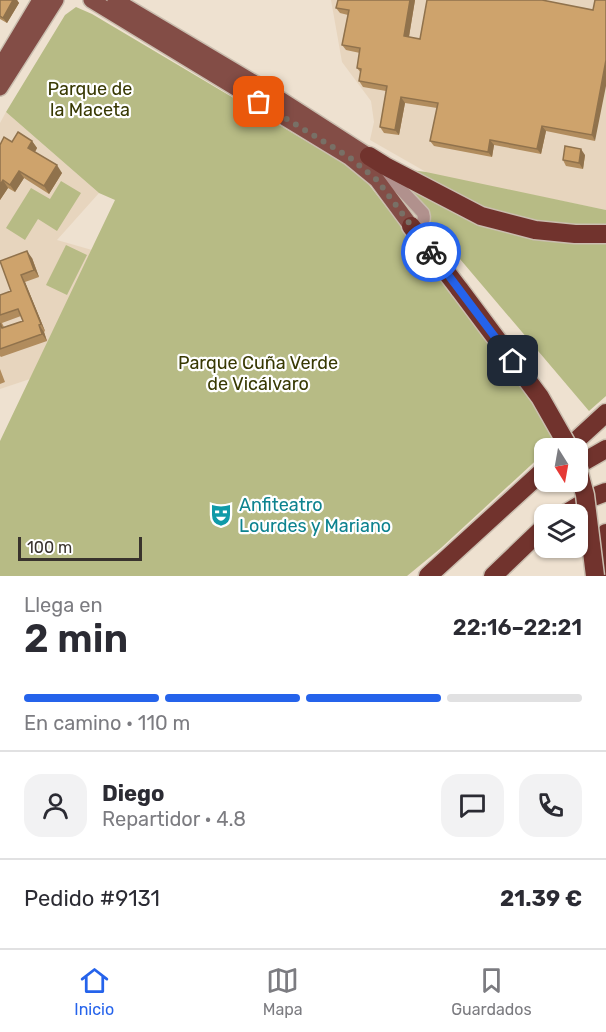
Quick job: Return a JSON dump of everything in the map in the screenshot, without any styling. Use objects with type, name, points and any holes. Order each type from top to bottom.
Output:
[{"type":"highway","points":[[369,156],[481,216],[535,230],[606,234]]},
{"type":"highway","points":[[411,226],[540,397],[563,438]]},
{"type":"highway","points":[[579,438],[606,413]]},
{"type":"highway","points":[[588,461],[606,449]]},
{"type":"highway","points":[[428,576],[534,479]]},
{"type":"highway","points":[[481,529],[534,492]]},
{"type":"highway","points":[[584,492],[597,576]]},
{"type":"highway","points":[[581,504],[606,492]]},
{"type":"highway","points":[[597,576],[606,533]]},
{"type":"highway","points":[[493,576],[534,537]]},
{"type":"main road","points":[[0,67],[40,0]]},
{"type":"main road","points":[[0,88],[56,0]]},
{"type":"main road","points":[[91,0],[349,157],[377,180],[411,226]]},
{"type":"main road","points":[[115,0],[369,156]]},
{"type":"street","points":[[369,156],[423,213],[422,224],[411,226]]},
{"type":"shaded area","points":[[331,0],[606,0],[606,210],[434,175],[370,140],[374,122],[371,101],[342,62]]},
{"type":"shaded area","points":[[6,112],[99,193],[57,240],[92,250],[30,379],[0,389],[0,123]]},
{"type":"green space","name":"Parque Cuña Verde de Vicálvaro","points":[[76,7],[92,14],[360,173],[549,418],[560,438],[534,438],[534,462],[441,548],[407,576],[0,576],[0,441],[115,200],[99,193],[6,112],[65,15]]},
{"type":"green space","points":[[381,166],[426,172],[606,210],[606,396],[589,411]]},
{"type":"green space","points":[[61,181],[81,193],[57,231],[38,219],[25,240],[6,228],[31,188],[50,199]]},
{"type":"green space","points":[[66,245],[87,255],[67,295],[46,285]]},
{"type":"building","points":[[0,0],[13,0],[3,18],[0,16]]},
{"type":"building","points":[[338,0],[410,0],[404,36],[420,39],[427,0],[542,0],[593,10],[595,0],[606,0],[606,60],[592,135],[542,126],[537,149],[490,140],[488,152],[430,141],[438,103],[401,97],[395,130],[380,127],[387,86],[359,81],[361,69],[357,68],[360,48],[342,45],[349,10],[336,8]]},
{"type":"building","points":[[18,132],[32,141],[28,148],[57,165],[44,186],[19,171],[10,185],[3,180],[0,185],[0,145],[4,137],[12,142]]},
{"type":"building","points":[[565,146],[581,149],[579,163],[563,160]]},
{"type":"building","points":[[27,251],[34,270],[21,275],[41,324],[39,325],[42,334],[0,349],[0,323],[2,328],[23,321],[18,309],[0,315],[0,295],[11,291],[0,261]]},
{"type":"way so far","points":[[259,102],[349,157],[377,180],[431,252]]},
{"type":"place","name":"Anfiteatro Lourdes y Mariano","points":[[221,515]]},
{"type":"route","points":[[431,252],[513,361]]},
{"type":"park label","name":"Parque de la Maceta","points":[[90,100]]}]
